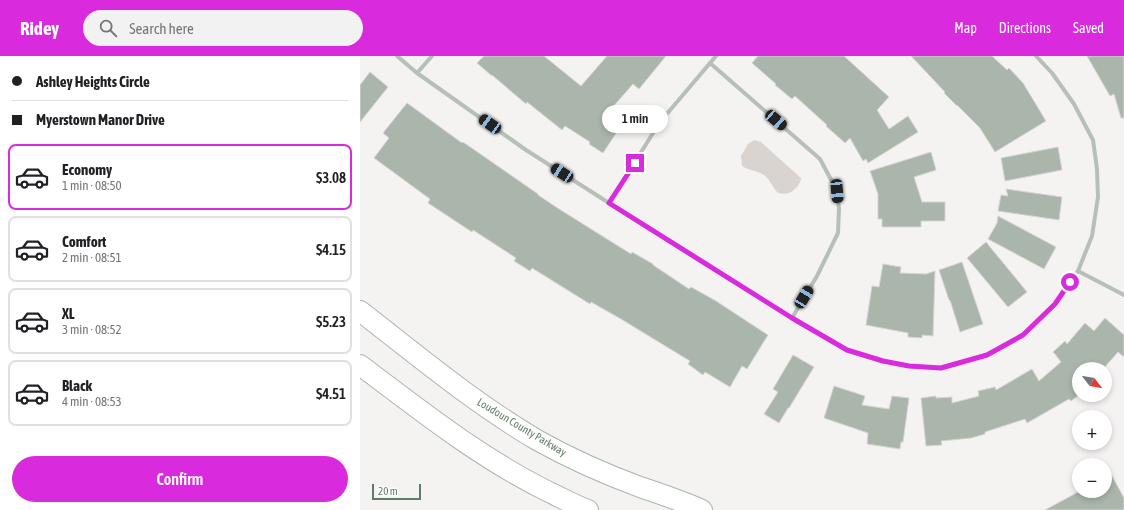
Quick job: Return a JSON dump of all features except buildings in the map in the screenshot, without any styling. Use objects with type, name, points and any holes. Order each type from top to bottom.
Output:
[{"type":"main road","name":"Loudoun County Parkway","points":[[360,311],[481,404],[538,440],[602,471],[702,510]]},
{"type":"main road","points":[[360,365],[439,425],[494,462],[530,483],[588,510]]},
{"type":"street","points":[[397,56],[417,73],[526,150],[792,318],[847,350],[883,361],[909,366],[941,368],[987,355],[1023,335],[1055,304],[1078,271],[1092,236],[1098,197],[1097,169],[1093,140],[1074,104],[1052,72],[1036,56]]},
{"type":"street","points":[[417,73],[432,56]]},
{"type":"street","points":[[609,203],[660,122],[716,56]]},
{"type":"street","points":[[710,63],[820,159],[837,191],[839,209],[838,233],[817,276],[792,318]]},
{"type":"street","points":[[1078,271],[1124,295]]},
{"type":"shaded area","points":[[754,140],[761,142],[801,178],[799,185],[793,191],[787,194],[778,193],[764,175],[742,166],[741,156],[748,144]]},
{"type":"route","points":[[635,163],[609,203],[792,318],[847,350],[883,361],[909,366],[941,368],[987,355],[1023,335],[1055,304],[1070,282]]}]
